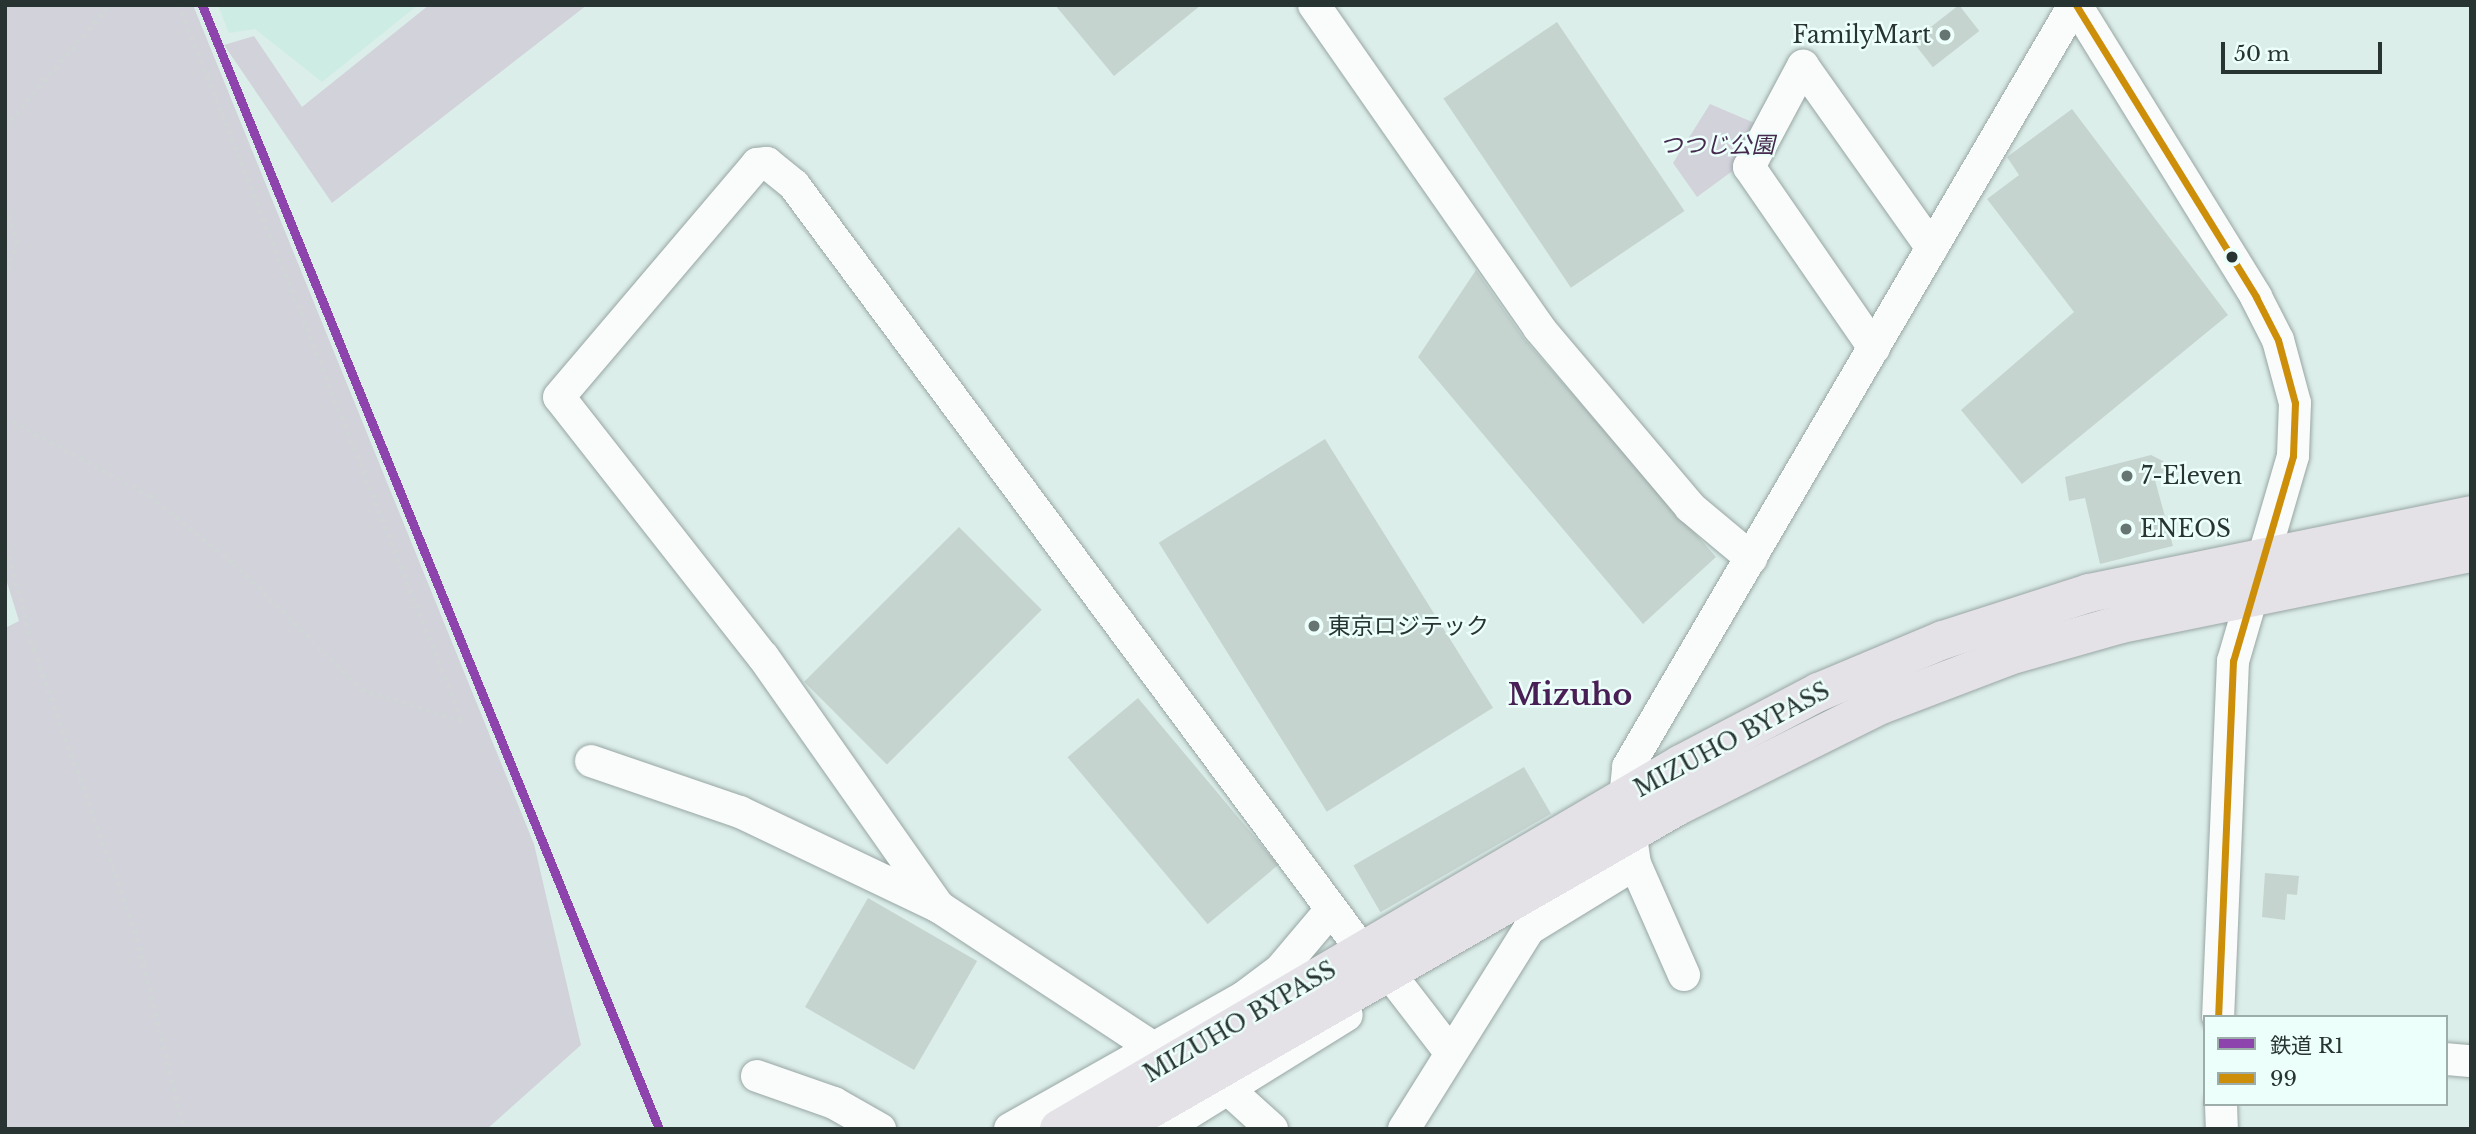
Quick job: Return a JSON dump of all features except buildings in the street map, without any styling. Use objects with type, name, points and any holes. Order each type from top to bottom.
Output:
[{"type":"highway","name":"MIZUHO BYPASS","points":[[1116,1129],[1404,972],[1630,832],[1819,692],[1943,640],[2130,582],[2471,515]]},
{"type":"highway","name":"MIZUHO BYPASS","points":[[1059,1129],[1362,950],[1630,832],[1809,738],[1924,687],[2063,639],[2471,553]]},
{"type":"street","points":[[1314,5],[1539,328],[1690,507],[1751,558]]},
{"type":"street","points":[[1684,975],[1630,832],[1628,767],[2075,5],[2278,340],[2295,423],[2293,456],[2233,661],[2218,1015]]},
{"type":"street","points":[[1874,348],[1749,167],[1803,66],[1932,248]]},
{"type":"street","points":[[939,907],[763,657],[559,397],[757,164],[767,163],[794,185],[1329,912],[1362,950]]},
{"type":"street","points":[[591,761],[740,812],[939,907],[1155,1049]]},
{"type":"street","points":[[1404,1129],[1529,929],[1630,832]]},
{"type":"street","points":[[1010,1129],[1155,1049],[1280,970],[1329,912]]},
{"type":"street","points":[[1163,1129],[1229,1090],[1404,972],[1450,1052]]},
{"type":"street","points":[[2448,1059],[2471,1061]]},
{"type":"street","points":[[757,1076],[834,1103],[880,1129]]},
{"type":"street","points":[[1229,1090],[1272,1129]]},
{"type":"street","points":[[2221,1106],[2222,1129]]},
{"type":"path","points":[[5,127],[110,5]]},
{"type":"path","points":[[5,418],[150,496],[234,564],[362,690],[462,721],[179,5]]},
{"type":"path","points":[[5,200],[17,242],[5,275]]},
{"type":"path","points":[[5,541],[34,650],[135,932],[184,1129]]},
{"type":"shaded area","points":[[218,5],[418,5],[322,82],[255,29],[229,33]]},
{"type":"green space","points":[[5,5],[193,5],[534,844],[581,1045],[487,1129],[5,1129],[5,628],[19,621],[5,576]]},
{"type":"green space","points":[[429,5],[587,5],[332,203],[224,45],[254,36],[302,107]]},
{"type":"green space","name":"つつじ公園","points":[[1710,104],[1757,124],[1738,167],[1697,197],[1673,163]]},
{"type":"rail line","name":"R1","points":[[202,5],[659,1129]]},
{"type":"transit line","name":"99","points":[[2076,5],[2256,297],[2278,340],[2295,403],[2293,456],[2233,661],[2218,1015]]},
{"type":"place","name":"FamilyMart","points":[[1945,35]]},
{"type":"place","name":"7-Eleven","points":[[2127,476]]},
{"type":"place","name":"ENEOS","points":[[2126,529]]},
{"type":"place","name":"東京ロジテック","points":[[1314,626]]},
{"type":"district","name":"Mizuho","points":[[1570,695]]}]
